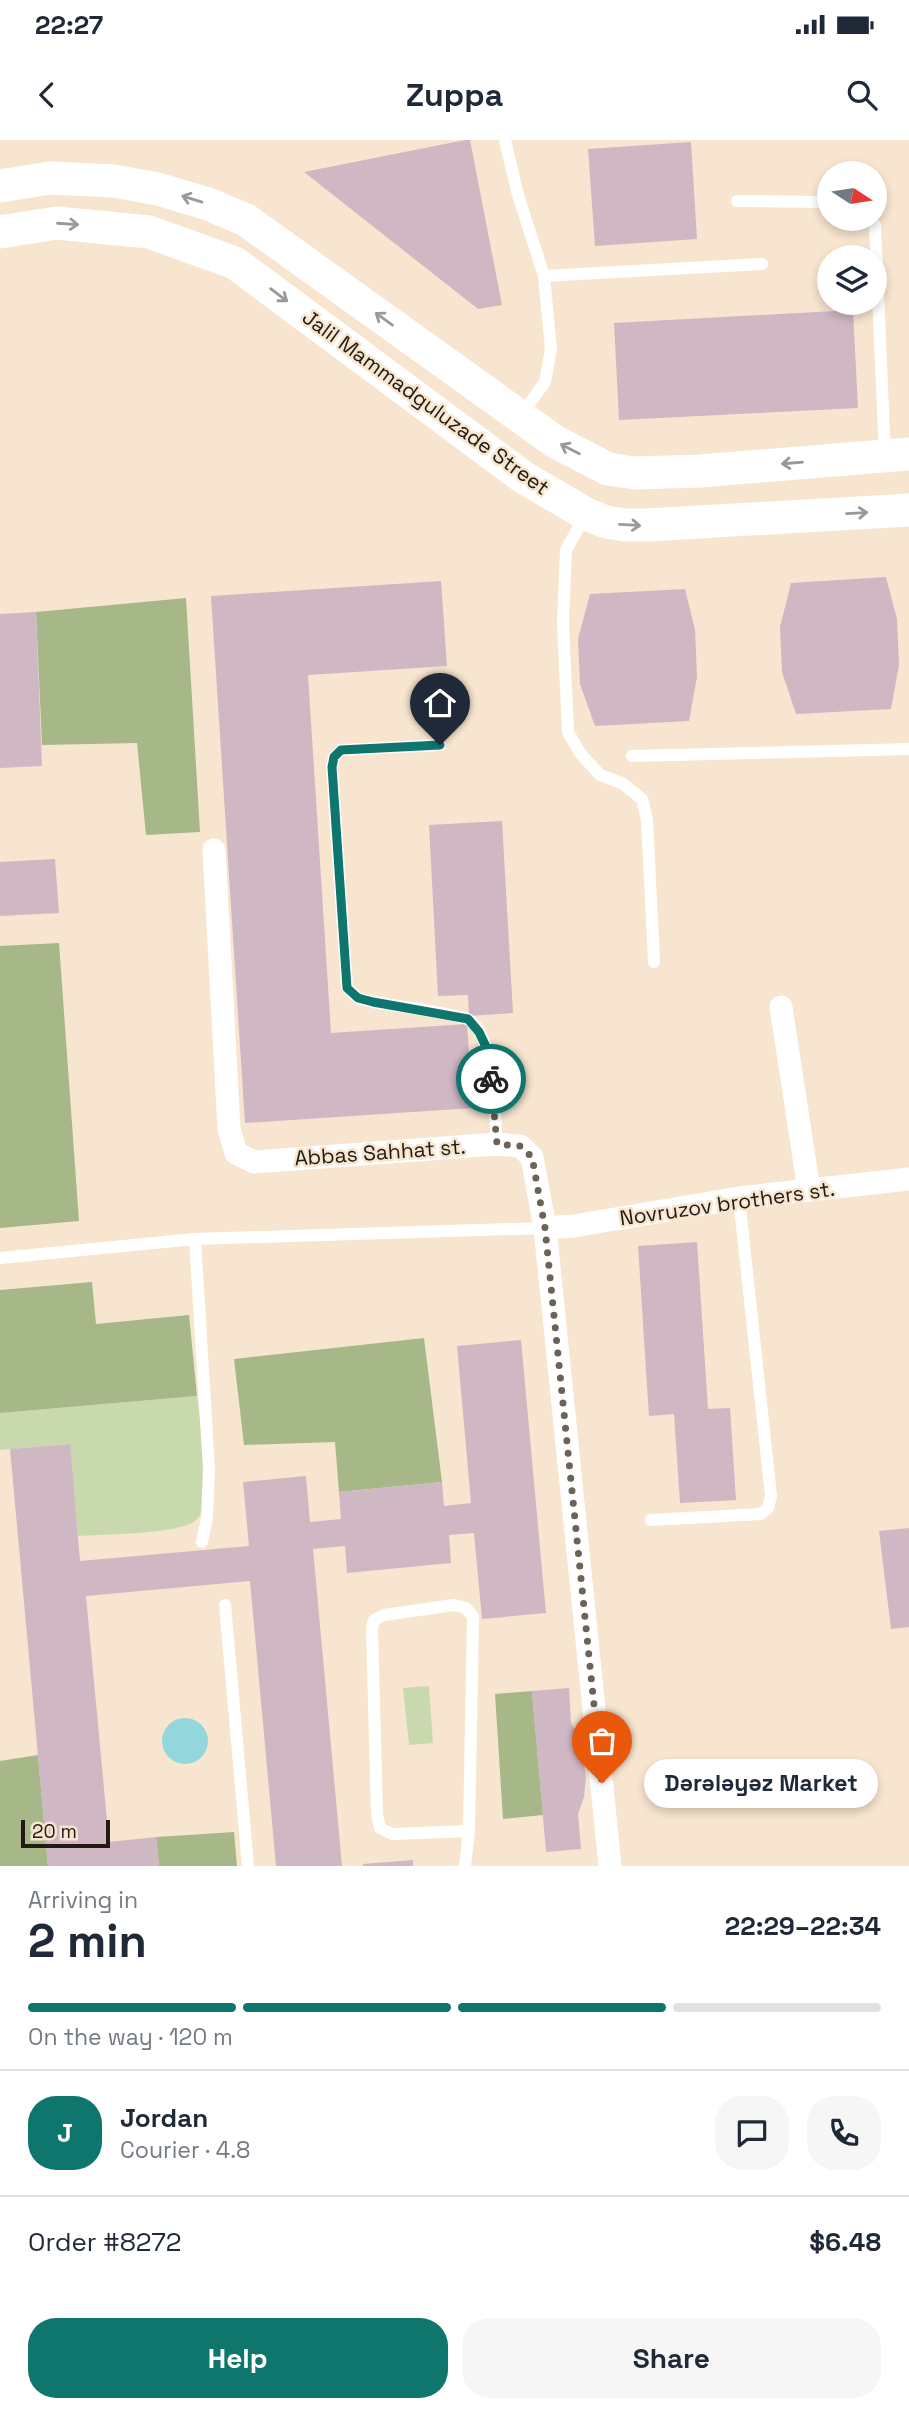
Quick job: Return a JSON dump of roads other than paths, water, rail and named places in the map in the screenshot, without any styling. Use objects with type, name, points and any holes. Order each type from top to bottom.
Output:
[{"type":"main road","name":"Jalil Mammadguluzade Street","points":[[0,187],[50,178],[114,181],[158,189],[208,204],[246,220],[554,441],[608,469],[635,473],[701,471],[897,455]]},
{"type":"main road","name":"Jalil Mammadguluzade Street","points":[[0,232],[58,223],[149,232],[235,263],[523,477],[586,514],[606,522],[649,525],[909,510]]},
{"type":"main road","points":[[586,514],[608,469]]},
{"type":"street","name":"Abbas Sahhat st.","points":[[214,850],[229,1129],[236,1153],[254,1162],[497,1144],[520,1146],[532,1157],[545,1228],[610,1866]]},
{"type":"street","points":[[781,1007],[809,1190]]},
{"type":"street","name":"Novruzov brothers st.","points":[[545,1228],[574,1226],[738,1198],[909,1179]]},
{"type":"lane","points":[[505,140],[517,195],[544,276],[551,349],[545,382],[520,416]]},
{"type":"lane","points":[[737,201],[817,202]]},
{"type":"lane","points":[[876,231],[897,455]]},
{"type":"lane","points":[[544,276],[762,264]]},
{"type":"lane","points":[[586,514],[566,550],[562,623],[568,732],[580,754],[600,775],[622,783],[642,799],[647,820],[654,962]]},
{"type":"lane","points":[[440,745],[341,750],[334,757],[332,767],[347,988],[358,998],[373,1002],[468,1019],[479,1032],[488,1051],[497,1144]]},
{"type":"lane","points":[[632,756],[909,749]]},
{"type":"lane","points":[[650,1520],[761,1514],[768,1508],[771,1496],[738,1198]]},
{"type":"lane","points":[[0,1258],[195,1239],[545,1228]]},
{"type":"lane","points":[[195,1239],[209,1469],[208,1518],[202,1542]]},
{"type":"lane","points":[[225,1605],[248,1866]]},
{"type":"lane","points":[[465,1866],[469,1831],[473,1617],[466,1608],[454,1605],[384,1615],[374,1620],[372,1628],[377,1814],[380,1828],[392,1834],[469,1831]]},
{"type":"water","points":[[185,1718],[201,1725],[208,1741],[201,1757],[185,1764],[169,1757],[162,1741],[169,1725]]},
{"type":"place","name":"Dərələyəz Market","points":[[602,1783]]}]
